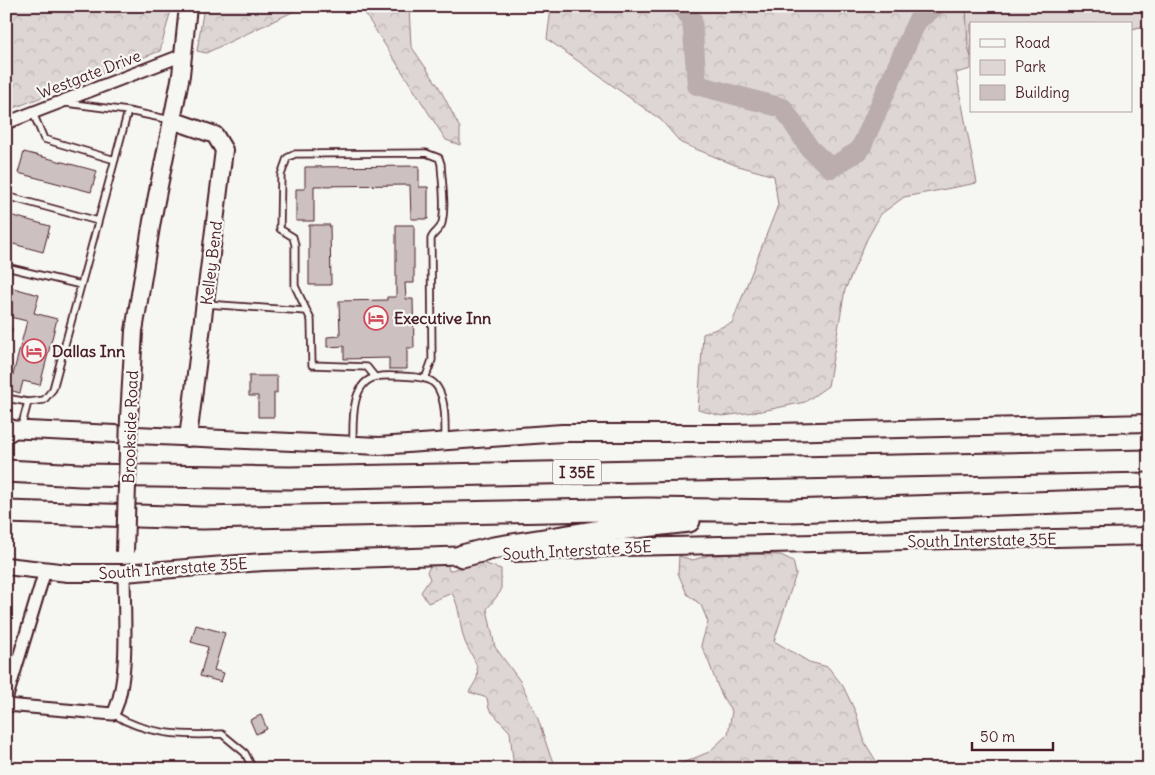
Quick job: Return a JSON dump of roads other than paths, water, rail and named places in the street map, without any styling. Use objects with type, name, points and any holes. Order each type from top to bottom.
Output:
[{"type":"highway","name":"I 35E","points":[[6,471],[81,475],[290,478],[1149,461]]},
{"type":"highway","points":[[6,512],[202,518],[648,509],[789,511],[1149,500]]},
{"type":"highway","points":[[462,556],[494,548],[600,531],[789,511]]},
{"type":"main road","name":"Brookside Road","points":[[124,573],[134,331],[152,221],[183,55],[188,6]]},
{"type":"main road","name":"Kelley Bend","points":[[172,120],[215,135],[224,150],[188,438]]},
{"type":"main road","points":[[11,430],[354,446],[562,433],[734,433],[1149,423]]},
{"type":"main road","name":"South Interstate 35E","points":[[6,566],[44,571],[124,573],[262,562],[462,556],[622,547],[1149,536]]},
{"type":"street","name":"Westgate Drive","points":[[6,124],[183,55]]},
{"type":"street","points":[[6,700],[44,571]]},
{"type":"street","name":"Brookside Road","points":[[113,714],[120,697],[123,667],[124,573]]},
{"type":"street","points":[[6,705],[113,714]]},
{"type":"lane","points":[[59,103],[128,111],[172,120]]},
{"type":"lane","points":[[6,398],[28,402],[44,400],[53,389],[128,111]]},
{"type":"lane","points":[[33,113],[44,139],[115,160]]},
{"type":"lane","points":[[375,376],[367,367],[312,365],[310,320],[295,286],[295,244],[293,238],[280,229],[281,175],[287,158],[306,154],[426,153],[439,158],[441,164],[443,216],[441,226],[431,239],[432,360],[425,379]]},
{"type":"lane","points":[[6,196],[98,221]]},
{"type":"lane","points":[[6,267],[81,285]]},
{"type":"lane","points":[[206,304],[306,311]]},
{"type":"lane","points":[[6,329],[8,330],[6,337]]},
{"type":"lane","points":[[354,446],[354,410],[358,396],[364,385],[375,376],[432,381],[440,394],[444,414],[445,441]]},
{"type":"lane","points":[[11,430],[28,402]]},
{"type":"lane","points":[[113,714],[131,726],[152,731],[193,735],[222,734],[245,753],[253,769]]},
{"type":"waterway","points":[[680,6],[692,19],[697,85],[783,108],[810,149],[831,168],[860,150],[917,21],[936,6]]},
{"type":"place","name":"Executive Inn","points":[[376,318]]},
{"type":"place","name":"Dallas Inn","points":[[34,351]]}]
